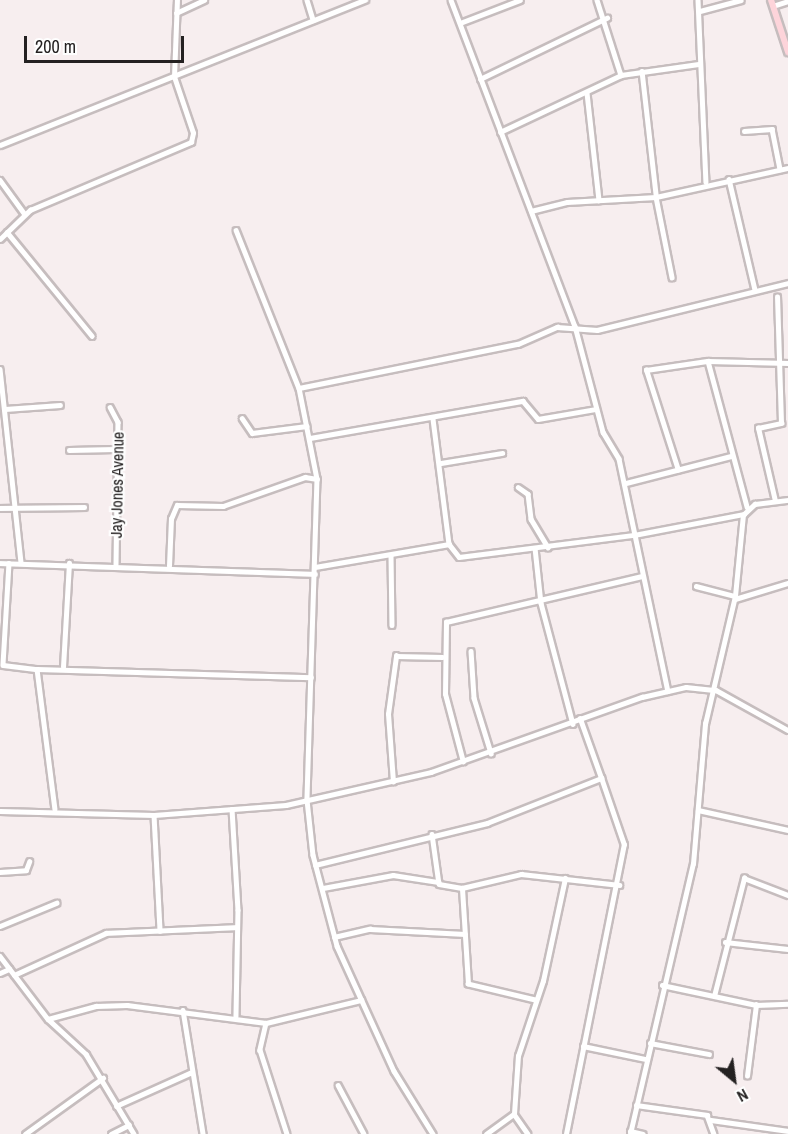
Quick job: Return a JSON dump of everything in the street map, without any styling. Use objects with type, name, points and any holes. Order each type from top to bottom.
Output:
[{"type":"street","points":[[0,239],[24,213],[191,142],[193,133],[174,77],[177,0]]},
{"type":"street","points":[[176,13],[204,0]]},
{"type":"street","points":[[307,0],[313,20]]},
{"type":"street","points":[[0,145],[365,0]]},
{"type":"street","points":[[452,0],[575,326],[596,409],[626,483],[642,576],[668,691]]},
{"type":"street","points":[[460,23],[520,0]]},
{"type":"street","points":[[597,0],[607,18],[621,75]]},
{"type":"street","points":[[698,0],[700,11],[698,64],[706,182]]},
{"type":"street","points":[[700,11],[741,0]]},
{"type":"street","points":[[788,1],[772,3],[788,52]]},
{"type":"street","points":[[480,79],[607,18]]},
{"type":"street","points":[[500,132],[621,75],[698,64]]},
{"type":"street","points":[[642,71],[656,195],[672,277]]},
{"type":"street","points":[[587,93],[598,200]]},
{"type":"street","points":[[744,131],[772,129],[780,169]]},
{"type":"street","points":[[531,211],[598,200],[656,195],[706,182],[788,168]]},
{"type":"street","points":[[729,179],[755,290]]},
{"type":"street","points":[[0,180],[24,213]]},
{"type":"street","points":[[236,230],[299,388],[317,479],[307,800],[315,865],[323,888],[334,937],[361,1000],[394,1071],[433,1134]]},
{"type":"street","points":[[7,231],[92,336]]},
{"type":"street","points":[[299,388],[518,344],[534,333],[575,326],[597,330],[788,283]]},
{"type":"street","points":[[775,501],[758,428],[781,423],[777,297]]},
{"type":"street","points":[[643,1134],[630,1133],[662,985],[693,864],[705,724],[716,690],[735,598],[747,507],[708,362]]},
{"type":"street","points":[[678,470],[645,373],[708,362],[788,363]]},
{"type":"street","points":[[0,369],[21,562]]},
{"type":"street","points":[[310,438],[433,419],[523,401],[538,419],[596,409]]},
{"type":"street","points":[[5,409],[60,405]]},
{"type":"street","name":"Jay Jones Avenue","points":[[110,407],[118,422],[115,449],[116,564]]},
{"type":"street","points":[[242,418],[252,433],[307,426]]},
{"type":"street","points":[[433,419],[441,463],[449,544],[459,557],[634,535],[746,513]]},
{"type":"street","points":[[69,450],[115,449]]},
{"type":"street","points":[[441,463],[502,453]]},
{"type":"street","points":[[626,483],[732,456]]},
{"type":"street","points":[[169,566],[171,519],[177,505],[223,506],[305,477],[317,479]]},
{"type":"street","points":[[518,488],[528,494],[531,519],[548,547]]},
{"type":"street","points":[[747,507],[775,501],[788,501]]},
{"type":"street","points":[[0,508],[16,506],[84,507]]},
{"type":"street","points":[[315,567],[449,544]]},
{"type":"street","points":[[535,548],[541,603],[573,724]]},
{"type":"street","points":[[391,555],[392,626]]},
{"type":"street","points":[[0,563],[116,564],[315,574]]},
{"type":"street","points":[[9,563],[2,665],[37,669],[63,667],[311,677]]},
{"type":"street","points":[[63,667],[69,563]]},
{"type":"street","points":[[463,762],[445,694],[442,657],[446,622],[541,603],[642,576]]},
{"type":"street","points":[[696,586],[735,598],[788,583]]},
{"type":"street","points":[[471,651],[474,698],[491,753]]},
{"type":"street","points":[[393,782],[388,714],[396,656],[442,657]]},
{"type":"street","points":[[37,669],[55,809]]},
{"type":"street","points":[[0,811],[55,809],[154,815],[307,800],[393,782],[463,762],[668,691],[701,686],[716,690],[788,730]]},
{"type":"street","points":[[566,1134],[619,885],[622,829],[580,720]]},
{"type":"street","points":[[315,865],[432,834],[487,823],[601,778]]},
{"type":"street","points":[[232,809],[237,927],[236,1016]]},
{"type":"street","points":[[698,810],[788,830]]},
{"type":"street","points":[[154,815],[160,931]]},
{"type":"street","points":[[432,834],[438,882]]},
{"type":"street","points":[[0,872],[26,870],[29,862]]},
{"type":"street","points":[[323,888],[393,874],[462,888],[521,874],[619,885]]},
{"type":"street","points":[[528,1134],[514,1114],[518,1056],[565,878]]},
{"type":"street","points":[[714,996],[725,942],[744,878],[788,895]]},
{"type":"street","points":[[462,888],[468,984],[534,1000]]},
{"type":"street","points":[[0,926],[56,903]]},
{"type":"street","points":[[14,975],[106,933],[237,927]]},
{"type":"street","points":[[334,937],[370,929],[465,934]]},
{"type":"street","points":[[725,942],[788,949]]},
{"type":"street","points":[[0,956],[48,1019],[103,1078],[116,1106],[134,1134]]},
{"type":"street","points":[[0,973],[9,969]]},
{"type":"street","points":[[662,985],[756,1005],[788,1004]]},
{"type":"street","points":[[48,1019],[96,1006],[183,1010],[236,1016],[266,1023],[361,1000]]},
{"type":"street","points":[[747,1076],[756,1005]]},
{"type":"street","points":[[183,1010],[203,1134]]},
{"type":"street","points":[[266,1023],[260,1050],[287,1134]]},
{"type":"street","points":[[650,1043],[709,1054]]},
{"type":"street","points":[[583,1046],[646,1059]]},
{"type":"street","points":[[116,1106],[192,1071]]},
{"type":"street","points":[[24,1134],[103,1078]]},
{"type":"street","points":[[338,1085],[364,1134]]},
{"type":"street","points":[[636,1105],[691,1110],[711,1120],[769,1131],[788,1131]]},
{"type":"street","points":[[486,1134],[514,1114]]},
{"type":"street","points":[[711,1120],[714,1134]]},
{"type":"street","points":[[111,1134],[129,1125]]}]
